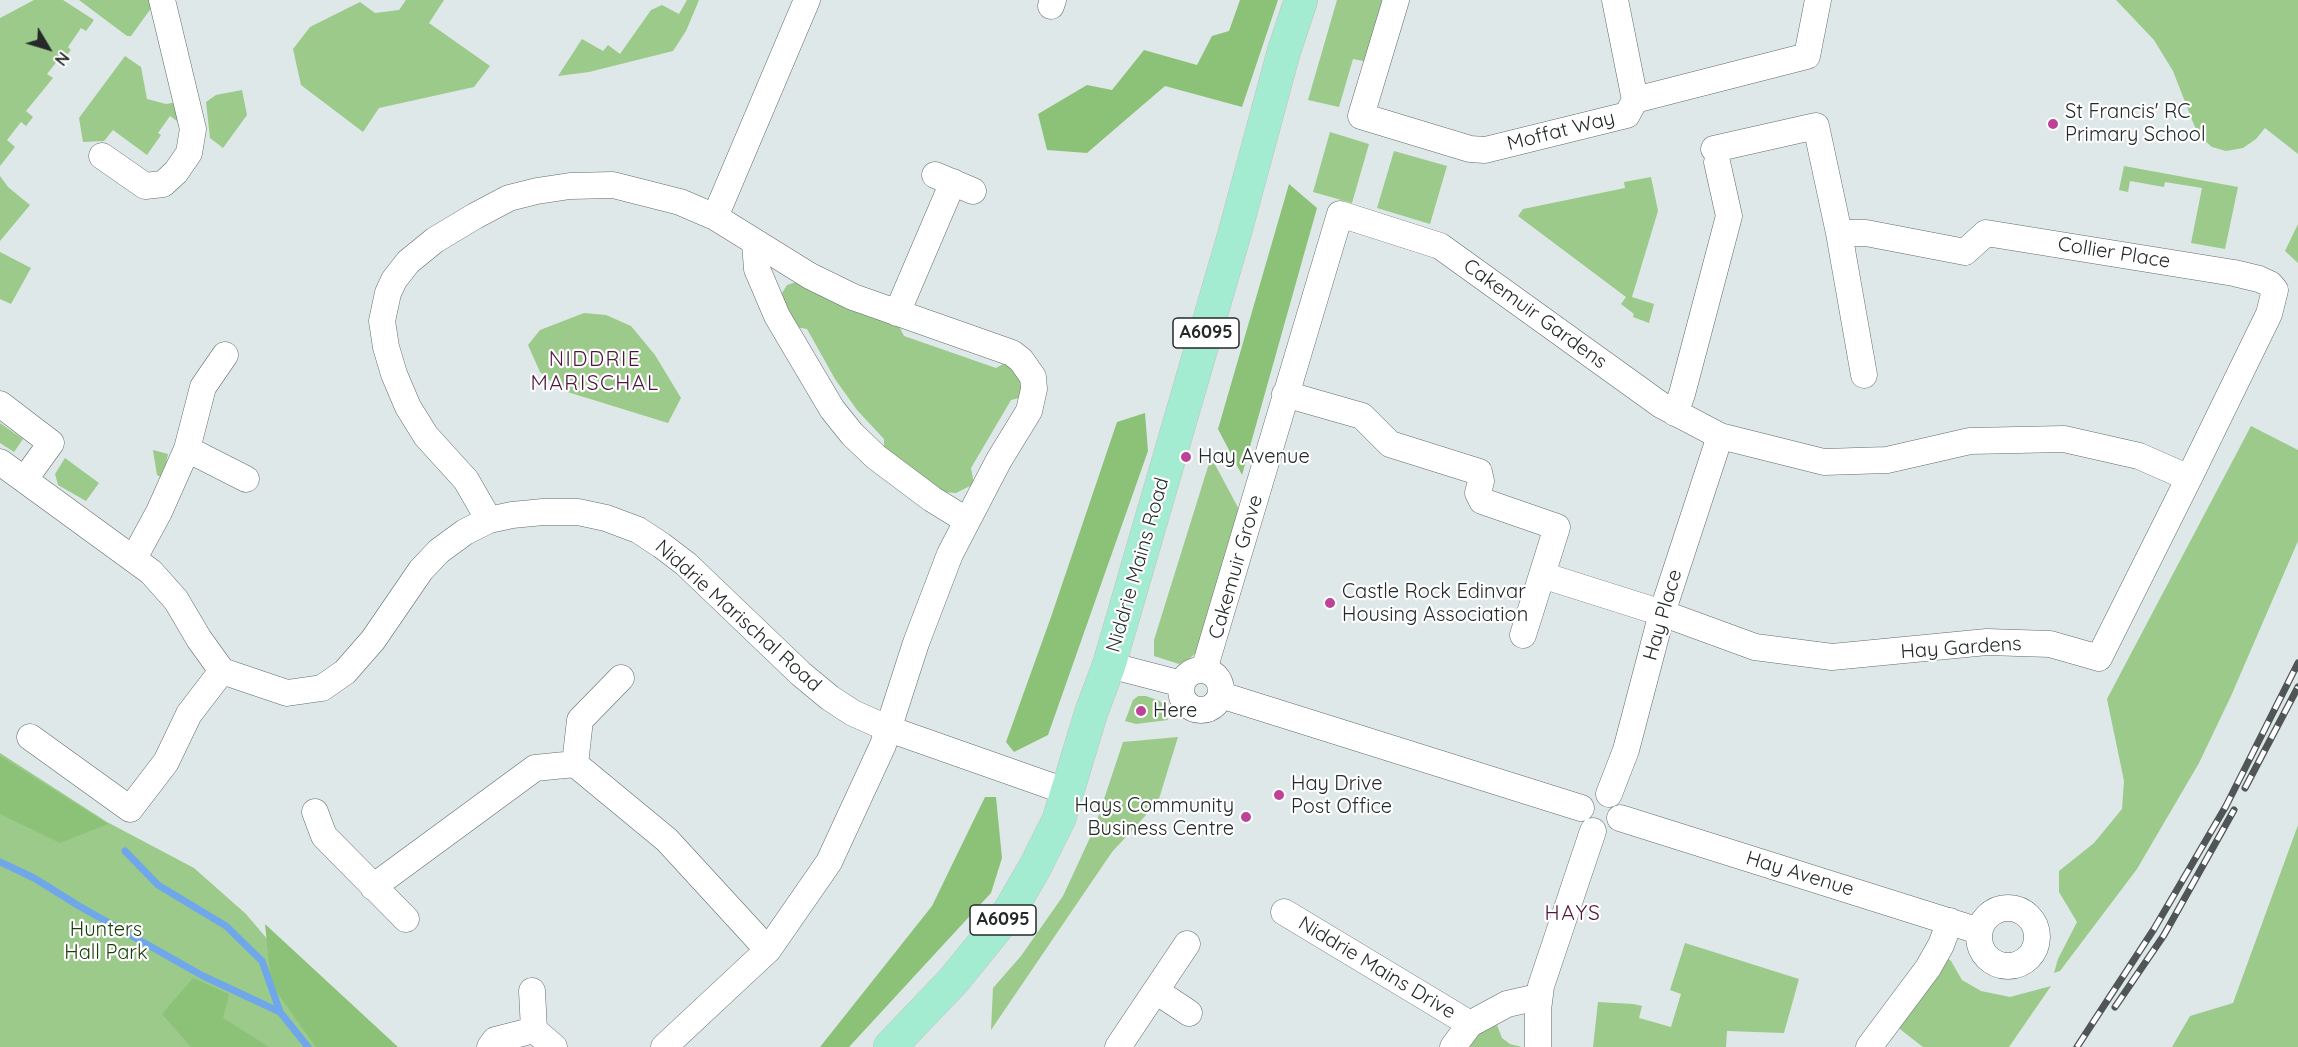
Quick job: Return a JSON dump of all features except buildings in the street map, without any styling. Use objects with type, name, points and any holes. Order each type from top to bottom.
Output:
[{"type":"main road","name":"Niddrie Mains Road","points":[[890,1047],[954,980],[1009,912],[1050,838],[1068,792],[1091,713],[1109,666],[1235,232],[1284,51],[1301,0]]},
{"type":"street","points":[[102,156],[145,186],[163,184],[176,172],[189,153],[193,129],[162,0]]},
{"type":"street","points":[[715,217],[807,0]]},
{"type":"street","name":"Moffat Way","points":[[1396,0],[1361,116],[1470,149],[1485,150],[1627,115],[1635,100],[1807,56],[1818,0]]},
{"type":"street","points":[[1615,0],[1635,100]]},
{"type":"street","points":[[1675,413],[1729,216],[1716,156],[1816,126],[1839,232],[1864,375]]},
{"type":"street","points":[[897,313],[954,182]]},
{"type":"street","points":[[489,520],[466,480],[426,436],[408,407],[394,374],[386,347],[382,321],[385,300],[394,280],[408,262],[435,240],[474,216],[510,198],[570,186],[613,185],[680,202],[715,217],[810,276],[853,297],[1012,353],[1021,360],[1033,377],[1034,388],[1029,411],[966,520],[936,588],[889,729],[829,862],[768,950],[664,1047]]},
{"type":"street","name":"Cakemuir Gardens","points":[[1340,214],[1440,246],[1661,405],[1720,436]]},
{"type":"street","name":"Cakemuir Grove","points":[[1204,670],[1340,214]]},
{"type":"street","name":"Collier Place","points":[[1839,232],[1866,233],[1965,252],[1986,232],[2259,279],[2270,284],[2275,290],[2273,302],[2226,398]]},
{"type":"street","points":[[755,243],[757,269],[777,316],[832,409],[852,434],[876,457],[932,499],[966,520]]},
{"type":"street","points":[[134,558],[159,512],[187,449],[203,387],[225,355]]},
{"type":"street","points":[[1285,394],[1362,416],[1390,444],[1479,472],[1481,481],[1478,493],[1482,501],[1557,527],[1523,635]]},
{"type":"street","name":"Hay Gardens","points":[[1662,613],[1755,647],[1832,657],[1987,642],[2050,644],[2100,658],[2226,398]]},
{"type":"street","points":[[0,404],[51,443],[8,470],[152,572],[176,600],[199,639],[222,671],[189,714],[166,762],[130,809],[30,737]]},
{"type":"street","points":[[1720,436],[1824,462],[1887,460],[1970,441],[2064,439],[2139,456],[2189,478]]},
{"type":"street","name":"Hay Place","points":[[1609,794],[1626,750],[1662,613],[1720,436]]},
{"type":"street","points":[[187,449],[246,478]]},
{"type":"street","name":"Niddrie Marischal Road","points":[[222,671],[287,693],[322,687],[345,672],[373,640],[421,570],[439,551],[465,532],[489,520],[543,512],[578,512],[606,518],[638,530],[661,545],[686,564],[801,674],[830,698],[853,713],[889,729],[1068,792]]},
{"type":"street","points":[[1542,575],[1662,613]]},
{"type":"street","points":[[1109,666],[1182,684]]},
{"type":"street","points":[[1204,670],[1215,674],[1219,679],[1221,695],[1208,709],[1196,709],[1190,706],[1182,696],[1182,684],[1184,678],[1193,671],[1204,670]]},
{"type":"street","points":[[576,764],[580,720],[621,678]]},
{"type":"street","points":[[1221,695],[1581,808]]},
{"type":"street","points":[[373,887],[535,768],[576,764],[667,840],[768,950]]},
{"type":"street","points":[[1598,792],[1609,794],[1618,801],[1621,813],[1620,818],[1609,831],[1593,831],[1583,822],[1581,808],[1583,802],[1598,792]]},
{"type":"street","points":[[315,812],[324,836],[406,919]]},
{"type":"street","name":"Hay Avenue","points":[[1620,818],[1980,931]]},
{"type":"street","points":[[1538,1047],[1539,997],[1544,975],[1593,831]]},
{"type":"street","name":"Niddrie Mains Drive","points":[[1284,912],[1470,1024]]},
{"type":"street","points":[[1869,1047],[1928,968],[1941,945],[1950,921]]},
{"type":"street","points":[[1118,1047],[1187,944]]},
{"type":"street","points":[[532,991],[534,1030],[554,1047]]},
{"type":"street","points":[[1156,991],[1189,1013]]},
{"type":"street","name":"Niddrie Mains Drive","points":[[1453,1047],[1470,1024],[1507,1004],[1539,997]]},
{"type":"street","points":[[490,1047],[495,1040],[534,1030]]},
{"type":"green space","points":[[34,0],[63,0],[94,20],[86,31],[81,28],[68,47],[71,50],[65,57],[62,55],[47,74],[53,78],[26,111],[33,117],[26,126],[21,122],[7,140],[15,147],[0,166],[0,18]]},
{"type":"green space","points":[[79,0],[151,0],[152,7],[131,36],[127,36]]},
{"type":"green space","points":[[406,0],[444,0],[429,23],[490,66],[474,87],[379,108],[363,132],[301,85],[293,49],[310,27],[360,2],[375,13],[399,10]]},
{"type":"green space","points":[[687,0],[699,0],[686,31],[673,51],[589,72],[558,76],[582,39],[603,51],[608,45],[620,54],[651,10],[662,5],[679,14]]},
{"type":"green space","points":[[1240,0],[1278,0],[1242,107],[1165,86],[1087,153],[1047,150],[1038,114],[1087,85],[1112,90],[1144,50],[1197,65],[1212,36],[1229,31]]},
{"type":"green space","points":[[1337,0],[1386,0],[1369,62],[1353,59],[1339,107],[1308,100]]},
{"type":"green space","points":[[2116,0],[2298,0],[2298,154],[2265,128],[2256,139],[2243,148],[2226,151],[2212,147],[2198,135],[2173,71],[2154,40]]},
{"type":"green space","points":[[125,56],[141,67],[147,99],[166,104],[178,102],[181,124],[170,116],[158,133],[161,135],[147,155],[113,130],[104,141],[83,142],[79,118]]},
{"type":"green space","points":[[242,90],[247,115],[223,148],[210,138],[206,102],[216,95]]},
{"type":"green space","points":[[1330,132],[1369,144],[1352,203],[1313,192]]},
{"type":"green space","points":[[1394,151],[1447,166],[1430,224],[1377,208]]},
{"type":"green space","points":[[2124,166],[2238,187],[2225,249],[2191,243],[2202,188],[2165,182],[2164,187],[2130,181],[2128,192],[2119,190]]},
{"type":"green space","points":[[0,176],[8,187],[30,205],[0,241]]},
{"type":"green space","points":[[1651,177],[1658,211],[1632,297],[1654,304],[1649,323],[1633,317],[1634,314],[1621,304],[1626,297],[1518,216],[1523,209],[1625,188],[1624,182]]},
{"type":"green space","points":[[1289,184],[1317,208],[1242,475],[1218,429]]},
{"type":"green space","points":[[2298,224],[2298,263],[2285,251]]},
{"type":"green space","points":[[0,252],[31,268],[11,304],[0,299]]},
{"type":"green space","points":[[796,282],[898,324],[904,336],[996,368],[1007,362],[1022,380],[1023,397],[1011,400],[971,468],[974,484],[956,493],[943,492],[884,451],[884,439],[857,410],[835,379],[807,329],[796,327],[784,304],[782,293],[787,285]]},
{"type":"green space","points":[[584,313],[606,315],[631,326],[655,355],[681,398],[668,423],[561,390],[540,372],[528,345],[540,330]]},
{"type":"green space","points":[[1145,413],[1148,451],[1048,735],[1014,752],[1006,742],[1117,422]]},
{"type":"green space","points":[[0,423],[23,439],[14,452],[0,443]]},
{"type":"green space","points":[[2251,426],[2298,450],[2298,541],[2231,696],[2199,763],[2137,869],[2060,971],[2054,973],[2058,959],[2077,922],[2059,892],[2059,871],[2094,843],[2122,809],[2124,781],[2107,699]]},
{"type":"green space","points":[[153,450],[168,454],[163,478],[157,475]]},
{"type":"green space","points":[[1211,457],[1242,515],[1199,650],[1179,664],[1154,656],[1154,640]]},
{"type":"green space","points":[[65,458],[99,483],[86,501],[58,485],[55,474]]},
{"type":"green space","points":[[1138,696],[1160,701],[1168,720],[1136,724],[1125,721],[1133,700]]},
{"type":"green space","points":[[1178,737],[1158,802],[1112,852],[991,1030],[993,988],[1021,956],[1063,896],[1094,829],[1123,742]]},
{"type":"green space","name":"Hunters Hall Park","points":[[0,753],[107,822],[194,868],[246,914],[336,1020],[368,1047],[0,1047]]},
{"type":"green space","points":[[0,756],[108,824],[60,843],[0,814]]},
{"type":"green space","points":[[985,797],[996,797],[1002,858],[991,893],[849,1047],[820,1047],[932,906]]},
{"type":"green space","points":[[2298,825],[2298,1047],[2172,1047],[2190,1016],[2233,1003]]},
{"type":"green space","points":[[265,924],[398,1047],[316,1047],[271,984]]},
{"type":"green space","points":[[1685,943],[1799,979],[1784,1033],[1727,1031],[1726,1047],[1593,1047],[1598,1002],[1642,1006],[1639,1018],[1671,1027],[1681,994],[1670,990]]},
{"type":"green space","points":[[1945,956],[1951,961],[1962,980],[1981,991],[2010,997],[2051,986],[2009,1047],[1923,1047],[1896,1026]]},
{"type":"green space","points":[[193,978],[229,994],[223,1018],[269,1047],[191,1047],[162,1014]]},
{"type":"green space","points":[[1497,1025],[1502,1038],[1510,1044],[1522,1047],[1464,1047],[1476,1035]]},
{"type":"waterway","points":[[125,851],[158,885],[226,926],[262,961],[280,1012],[308,1047]]},
{"type":"waterway","points":[[0,862],[34,878],[203,976],[280,1012]]},
{"type":"railway","points":[[2077,1047],[2154,929],[2226,806],[2298,663]]},
{"type":"railway","points":[[2245,788],[2298,687]]},
{"type":"railway","points":[[2115,1007],[2164,935],[2234,810]]},
{"type":"place","name":"St Francis' RC Primary School","points":[[2053,124]]},
{"type":"place","name":"Hay Avenue","points":[[1186,457]]},
{"type":"place","name":"Castle Rock Edinvar Housing Association","points":[[1330,603]]},
{"type":"place","name":"Here","points":[[1141,711]]},
{"type":"place","name":"Hay Drive Post Office","points":[[1279,795]]},
{"type":"place","name":"Hays Community Business Centre","points":[[1246,817]]},
{"type":"district","name":"NIDDRIE MARISCHAL","points":[[595,372]]},
{"type":"district","name":"HAYS","points":[[1573,914]]}]
